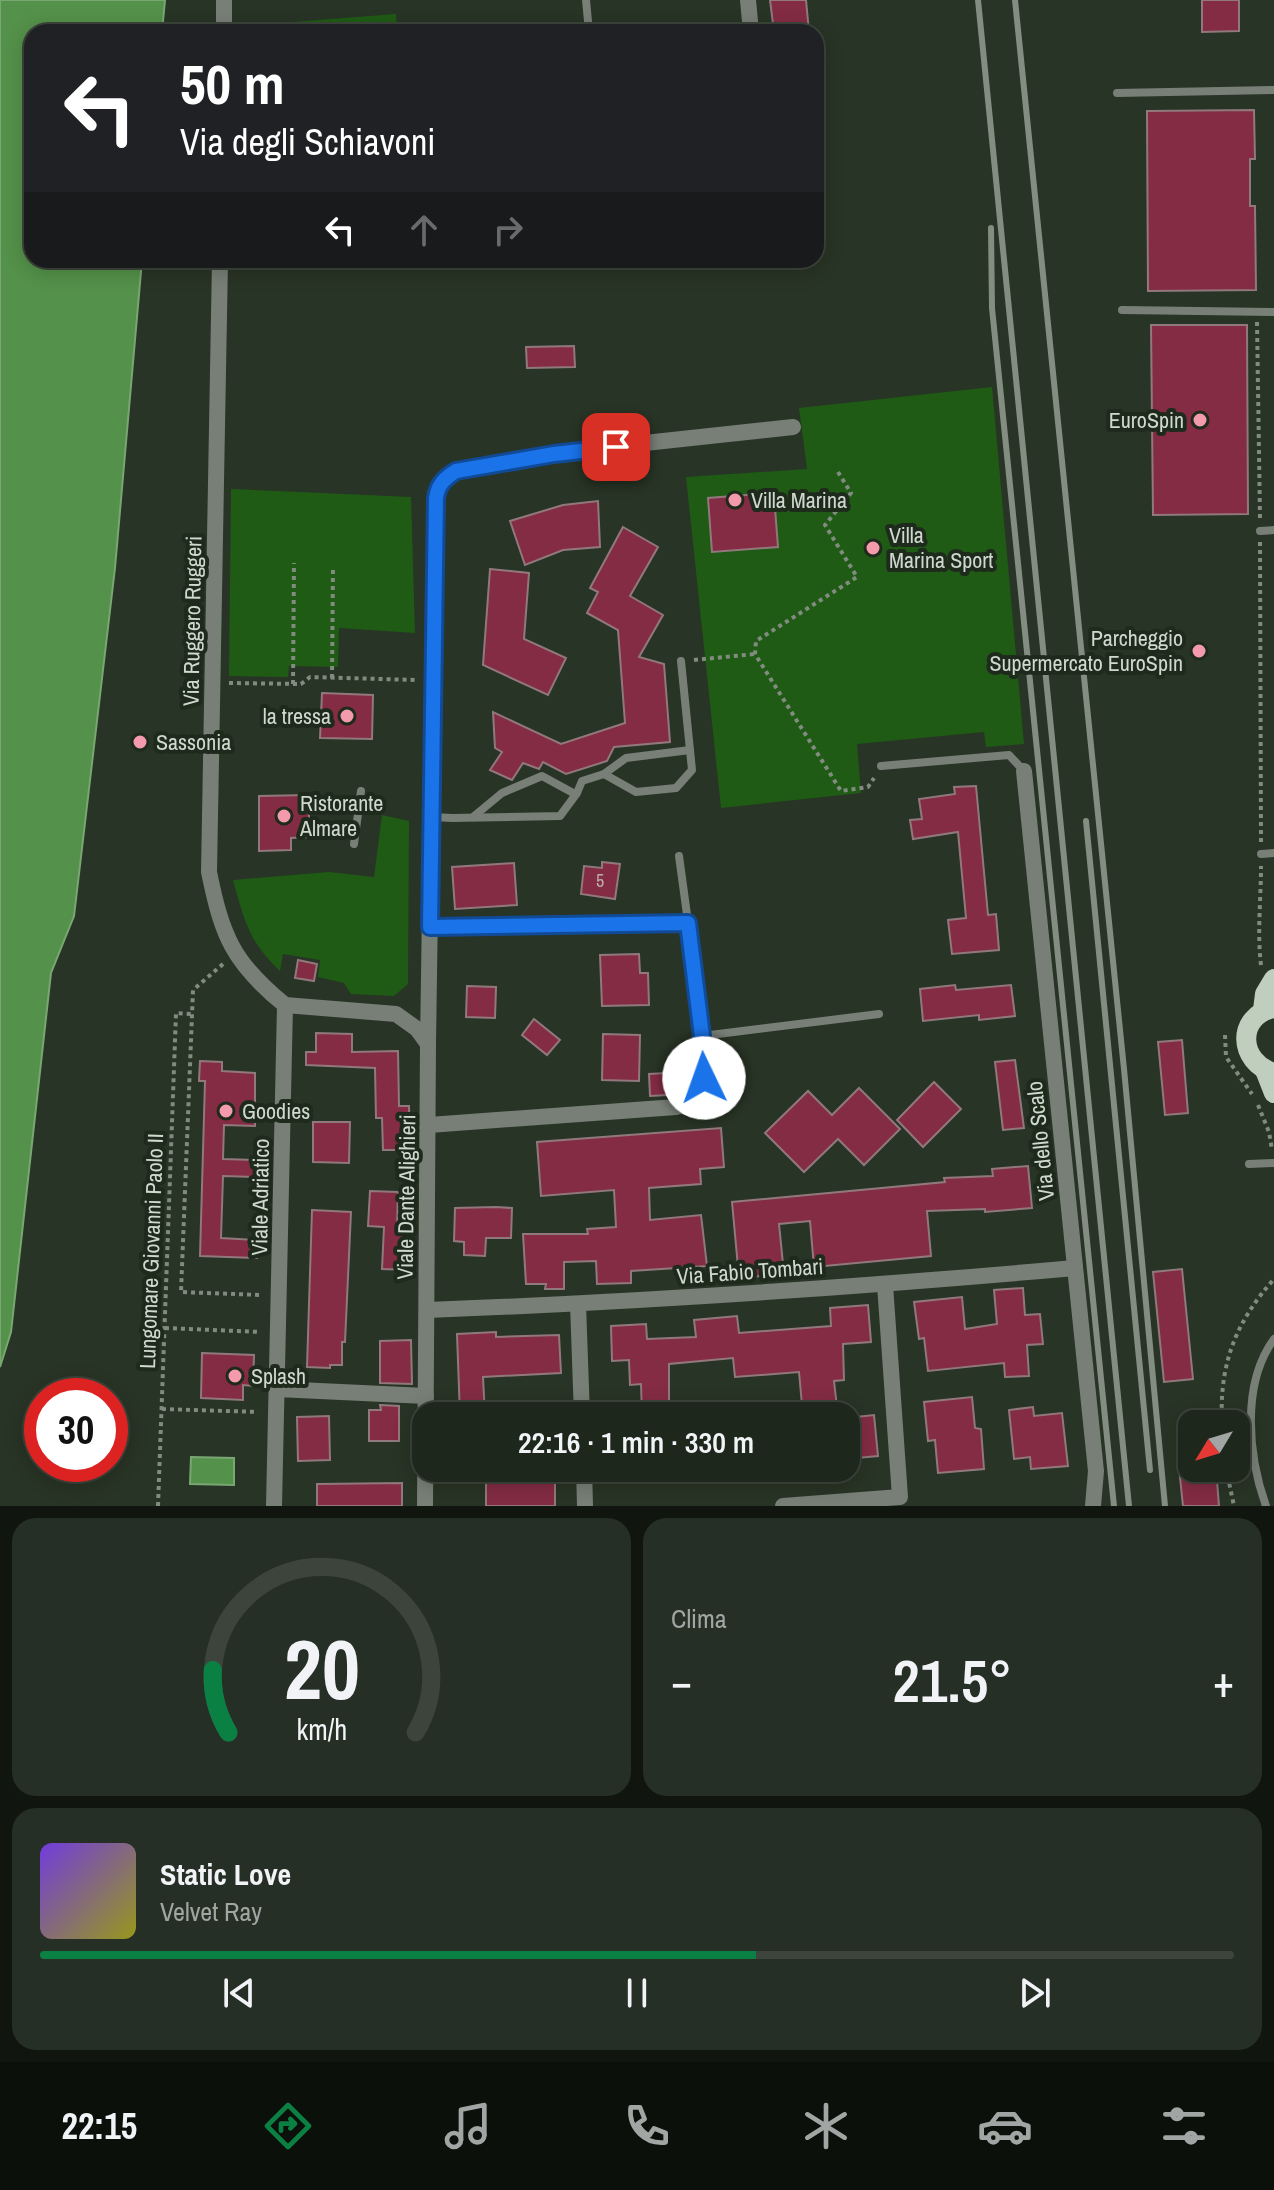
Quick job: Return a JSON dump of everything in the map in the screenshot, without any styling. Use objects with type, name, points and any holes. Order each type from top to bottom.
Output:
[{"type":"main road","points":[[1274,979],[1265,994],[1268,1009],[1252,1021],[1246,1039],[1251,1057],[1269,1072],[1274,1093]]},
{"type":"street","points":[[224,0],[224,24]]},
{"type":"street","points":[[748,0],[750,24]]},
{"type":"street","name":"Via Ruggero Ruggeri","points":[[220,268],[209,872],[218,916],[231,946],[247,971],[285,1005]]},
{"type":"street","name":"Viale Dante Alighieri","points":[[425,1506],[428,1044],[438,488],[456,471],[571,451],[793,427]]},
{"type":"street","name":"Via dello Scalo","points":[[1024,771],[1096,1471],[1093,1506]]},
{"type":"street","points":[[429,1125],[676,1107],[687,1104],[699,1091],[704,1078],[688,923],[430,927]]},
{"type":"street","points":[[285,1005],[396,1014],[417,1029],[428,1044]]},
{"type":"street","name":"Viale Adriatico","points":[[274,1506],[285,1005]]},
{"type":"street","name":"Via Fabio Tombari","points":[[427,1310],[885,1285],[1075,1268]]},
{"type":"street","points":[[783,1506],[900,1497],[885,1285]]},
{"type":"street","points":[[578,1304],[582,1402]]},
{"type":"street","points":[[277,1389],[426,1396]]},
{"type":"street","points":[[584,1482],[585,1506]]},
{"type":"lane","points":[[586,0],[588,24]]},
{"type":"lane","points":[[1117,93],[1274,90]]},
{"type":"lane","points":[[1122,310],[1274,312]]},
{"type":"lane","points":[[1260,531],[1274,530]]},
{"type":"lane","points":[[604,774],[636,792],[676,788],[692,770],[681,661]]},
{"type":"lane","points":[[431,816],[560,816],[582,781],[604,774],[626,758],[690,750]]},
{"type":"lane","points":[[881,766],[1009,755],[1024,771]]},
{"type":"lane","points":[[472,818],[502,793],[542,776],[575,794]]},
{"type":"lane","points":[[354,844],[361,791]]},
{"type":"lane","points":[[1261,854],[1274,853]]},
{"type":"lane","points":[[679,856],[688,923]]},
{"type":"lane","points":[[702,1036],[879,1014]]},
{"type":"lane","points":[[1249,1164],[1274,1163]]},
{"type":"lane","points":[[1266,1506],[1252,1445],[1253,1395],[1266,1350],[1274,1339]]},
{"type":"path","points":[[1257,312],[1260,518]]},
{"type":"path","points":[[838,472],[851,493],[825,525],[857,577],[756,641],[755,654],[841,791],[868,787],[881,766]]},
{"type":"path","points":[[1260,549],[1261,841]]},
{"type":"path","points":[[293,684],[294,563]]},
{"type":"path","points":[[332,678],[333,568]]},
{"type":"path","points":[[681,661],[755,654]]},
{"type":"path","points":[[229,683],[301,684],[310,677],[433,680]]},
{"type":"path","points":[[223,964],[193,990],[181,1292],[261,1295]]},
{"type":"path","name":"Lungomare Giovanni Paolo II","points":[[158,1506],[176,1013],[192,1014]]},
{"type":"path","points":[[1221,1410],[1228,1351],[1252,1304],[1274,1279]]},
{"type":"path","points":[[164,1328],[278,1333]]},
{"type":"path","points":[[162,1409],[258,1412]]},
{"type":"path","points":[[1229,1482],[1234,1506]]},
{"type":"shaded area","points":[[0,0],[165,0],[163,24],[24,24],[24,268],[141,268],[115,568],[74,916],[51,973],[11,1332],[0,1367]]},
{"type":"shaded area","points":[[396,14],[397,24],[267,24]]},
{"type":"shaded area","points":[[992,387],[1024,744],[986,747],[984,732],[857,744],[861,793],[721,808],[686,477],[807,469],[799,408]]},
{"type":"shaded area","points":[[231,489],[411,497],[415,633],[339,628],[338,667],[289,666],[288,677],[229,676]]},
{"type":"shaded area","points":[[382,815],[409,821],[408,984],[394,996],[351,994],[344,983],[318,977],[320,960],[283,954],[280,971],[254,940],[233,880],[329,872],[374,877]]},
{"type":"shaded area","points":[[191,1457],[234,1458],[234,1485],[190,1484]]},
{"type":"building","points":[[770,0],[806,0],[808,24],[773,24]]},
{"type":"building","points":[[1202,0],[1239,0],[1239,31],[1202,32]]},
{"type":"building","points":[[1254,110],[1255,159],[1250,159],[1250,206],[1255,206],[1256,290],[1148,291],[1147,111]]},
{"type":"building","name":"EuroSpin","points":[[1151,325],[1247,325],[1248,514],[1153,515]]},
{"type":"building","points":[[574,346],[575,367],[527,368],[526,347]]},
{"type":"building","points":[[758,494],[759,509],[775,508],[778,547],[712,552],[708,498]]},
{"type":"building","points":[[598,501],[600,547],[563,550],[525,565],[510,521],[563,505]]},
{"type":"building","points":[[623,527],[658,547],[630,596],[663,615],[639,657],[664,664],[670,742],[614,747],[607,761],[566,774],[543,762],[539,769],[523,763],[512,780],[490,770],[502,752],[495,748],[493,712],[561,744],[625,723],[618,630],[587,613],[598,592],[590,588]]},
{"type":"building","points":[[490,569],[529,573],[524,639],[566,658],[548,695],[483,665]]},
{"type":"building","name":"la tressa","points":[[322,693],[373,695],[372,739],[320,738]]},
{"type":"building","points":[[976,786],[988,915],[996,914],[999,950],[952,954],[948,920],[966,918],[958,832],[913,839],[910,820],[922,819],[919,799],[955,794],[954,787]]},
{"type":"building","name":"Ristorante Almare","points":[[309,795],[309,837],[291,838],[291,850],[259,851],[259,796]]},
{"type":"building","points":[[602,862],[620,864],[615,899],[581,894],[584,866],[602,868]]},
{"type":"building","points":[[514,863],[517,905],[455,909],[452,867]]},
{"type":"building","points":[[639,954],[640,973],[648,973],[649,1005],[602,1006],[600,955]]},
{"type":"building","points":[[298,960],[317,964],[314,981],[295,978]]},
{"type":"building","points":[[955,985],[956,990],[1011,985],[1015,1016],[979,1020],[979,1015],[923,1021],[920,989]]},
{"type":"building","points":[[467,986],[496,987],[495,1018],[466,1017]]},
{"type":"building","points":[[534,1019],[560,1040],[547,1055],[522,1035]]},
{"type":"building","points":[[316,1033],[352,1034],[352,1052],[398,1051],[399,1106],[409,1106],[410,1150],[383,1150],[382,1118],[376,1118],[375,1068],[306,1065],[306,1052],[316,1052]]},
{"type":"building","points":[[603,1034],[640,1035],[639,1081],[602,1080]]},
{"type":"building","points":[[1182,1040],[1188,1113],[1165,1115],[1158,1042]]},
{"type":"building","points":[[1015,1060],[1024,1128],[1003,1130],[995,1062]]},
{"type":"building","points":[[200,1061],[222,1062],[222,1071],[255,1073],[255,1126],[224,1125],[223,1159],[260,1160],[260,1177],[223,1176],[221,1238],[258,1240],[257,1258],[200,1256],[205,1081],[199,1081]]},
{"type":"building","points":[[666,1073],[668,1095],[650,1096],[649,1074]]},
{"type":"building","points":[[934,1082],[961,1109],[923,1147],[897,1120]]},
{"type":"building","points":[[859,1088],[900,1129],[864,1165],[838,1139],[804,1172],[765,1133],[808,1091],[832,1115]]},
{"type":"building","points":[[313,1122],[350,1122],[349,1163],[313,1162]]},
{"type":"building","points":[[721,1128],[724,1167],[700,1169],[701,1184],[649,1188],[650,1220],[701,1215],[707,1266],[631,1271],[631,1283],[597,1284],[596,1261],[564,1262],[564,1289],[545,1289],[546,1284],[526,1284],[523,1234],[588,1234],[587,1229],[616,1227],[614,1190],[541,1196],[537,1142]]},
{"type":"building","points":[[1028,1166],[1032,1208],[985,1212],[985,1209],[927,1211],[931,1256],[814,1267],[810,1221],[779,1224],[784,1274],[739,1278],[732,1202],[945,1182],[944,1178],[993,1176],[992,1169]]},
{"type":"building","points":[[370,1191],[398,1192],[397,1226],[412,1226],[410,1270],[382,1269],[384,1227],[368,1226]]},
{"type":"building","points":[[455,1208],[512,1208],[511,1238],[486,1238],[485,1256],[464,1255],[464,1242],[454,1241]]},
{"type":"building","points":[[312,1210],[351,1212],[342,1365],[330,1365],[330,1368],[307,1367]]},
{"type":"building","points":[[1182,1269],[1193,1379],[1164,1382],[1153,1272]]},
{"type":"building","points":[[1023,1288],[1025,1315],[1040,1314],[1043,1344],[1027,1345],[1029,1376],[1005,1377],[1004,1363],[928,1371],[924,1338],[919,1339],[914,1302],[962,1297],[965,1329],[997,1324],[994,1290]]},
{"type":"building","points":[[868,1305],[871,1342],[843,1344],[844,1380],[834,1381],[836,1402],[802,1402],[799,1372],[735,1377],[733,1358],[669,1364],[669,1402],[642,1402],[641,1384],[630,1385],[629,1360],[612,1361],[611,1326],[646,1324],[647,1339],[696,1337],[694,1320],[737,1316],[739,1333],[831,1326],[830,1308]]},
{"type":"building","points":[[496,1332],[496,1337],[559,1335],[561,1373],[483,1377],[484,1402],[459,1402],[457,1334]]},
{"type":"building","points":[[411,1340],[412,1384],[380,1383],[380,1341]]},
{"type":"building","points":[[202,1353],[254,1355],[253,1386],[243,1385],[243,1400],[201,1398]]},
{"type":"building","points":[[972,1397],[975,1428],[981,1429],[984,1469],[938,1473],[935,1440],[928,1441],[924,1402]]},
{"type":"building","points":[[380,1405],[399,1406],[399,1441],[369,1441],[369,1410],[381,1410]]},
{"type":"building","points":[[1033,1407],[1034,1416],[1062,1413],[1068,1466],[1031,1469],[1030,1457],[1014,1459],[1009,1410]]},
{"type":"building","points":[[874,1415],[878,1456],[860,1458],[860,1416]]},
{"type":"building","points":[[329,1416],[330,1460],[298,1461],[297,1417]]},
{"type":"building","points":[[486,1482],[555,1482],[555,1506],[486,1506]]},
{"type":"building","points":[[1180,1482],[1217,1482],[1219,1506],[1183,1506]]},
{"type":"building","points":[[402,1483],[402,1506],[317,1506],[317,1484]]},
{"type":"railway","points":[[978,0],[1129,1506]]},
{"type":"railway","points":[[1015,0],[1124,1069],[1165,1506]]},
{"type":"railway","points":[[991,228],[992,308],[1114,1506]]},
{"type":"railway","points":[[1086,821],[1150,1470]]},
{"type":"place","name":"EuroSpin","points":[[1200,420]]},
{"type":"place","name":"Villa Marina","points":[[735,500]]},
{"type":"place","name":"Villa Marina Sport","points":[[873,548]]},
{"type":"place","name":"Parcheggio Supermercato EuroSpin","points":[[1199,651]]},
{"type":"place","name":"la tressa","points":[[347,716]]},
{"type":"place","name":"Sassonia","points":[[140,742]]},
{"type":"place","name":"Ristorante Almare","points":[[284,816]]},
{"type":"place","name":"Goodies","points":[[226,1111]]},
{"type":"place","name":"Splash","points":[[235,1376]]},
{"type":"route","points":[[616,447],[456,471],[438,488],[430,927],[688,923],[704,1078]]}]
